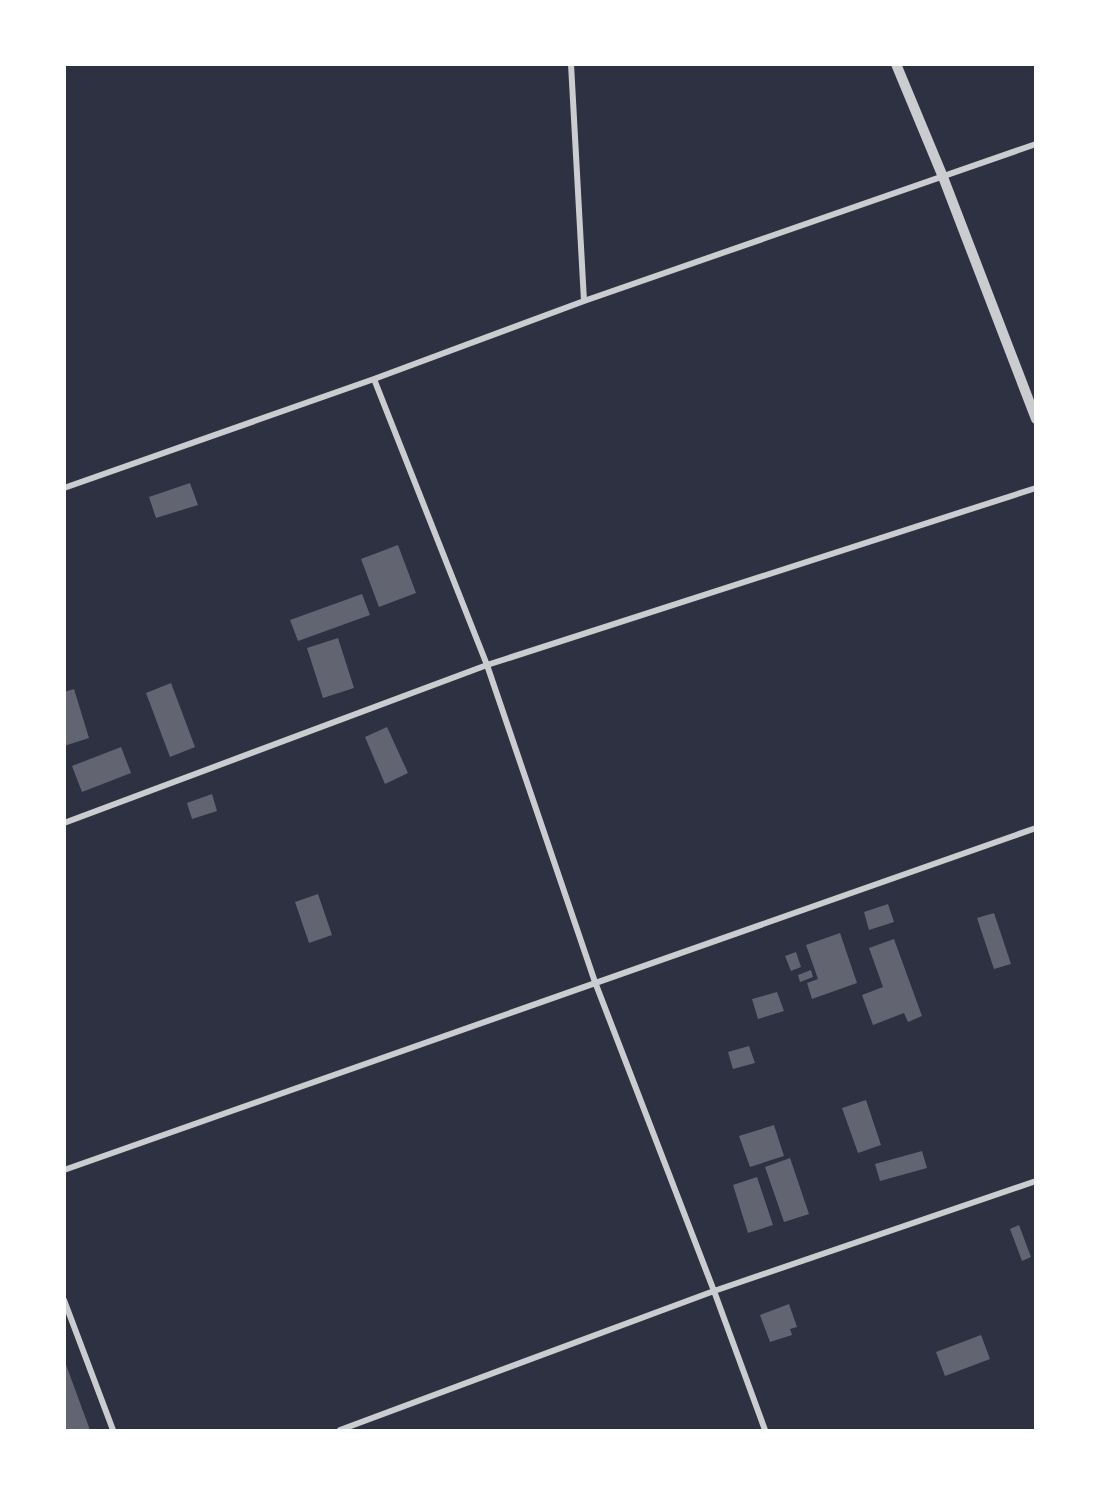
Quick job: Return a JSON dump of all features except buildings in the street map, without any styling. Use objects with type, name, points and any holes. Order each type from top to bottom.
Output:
[{"type":"street","points":[[571,64],[584,301]]},
{"type":"street","points":[[896,64],[943,177],[1035,419]]},
{"type":"street","points":[[64,488],[374,379],[584,301],[1035,144]]},
{"type":"street","points":[[374,379],[487,665],[595,982],[714,1291],[765,1431]]},
{"type":"street","points":[[64,823],[487,665],[1035,488]]},
{"type":"street","points":[[64,1170],[1035,828]]},
{"type":"street","points":[[340,1431],[714,1291],[1035,1181]]},
{"type":"street","points":[[64,1300],[113,1431]]}]
